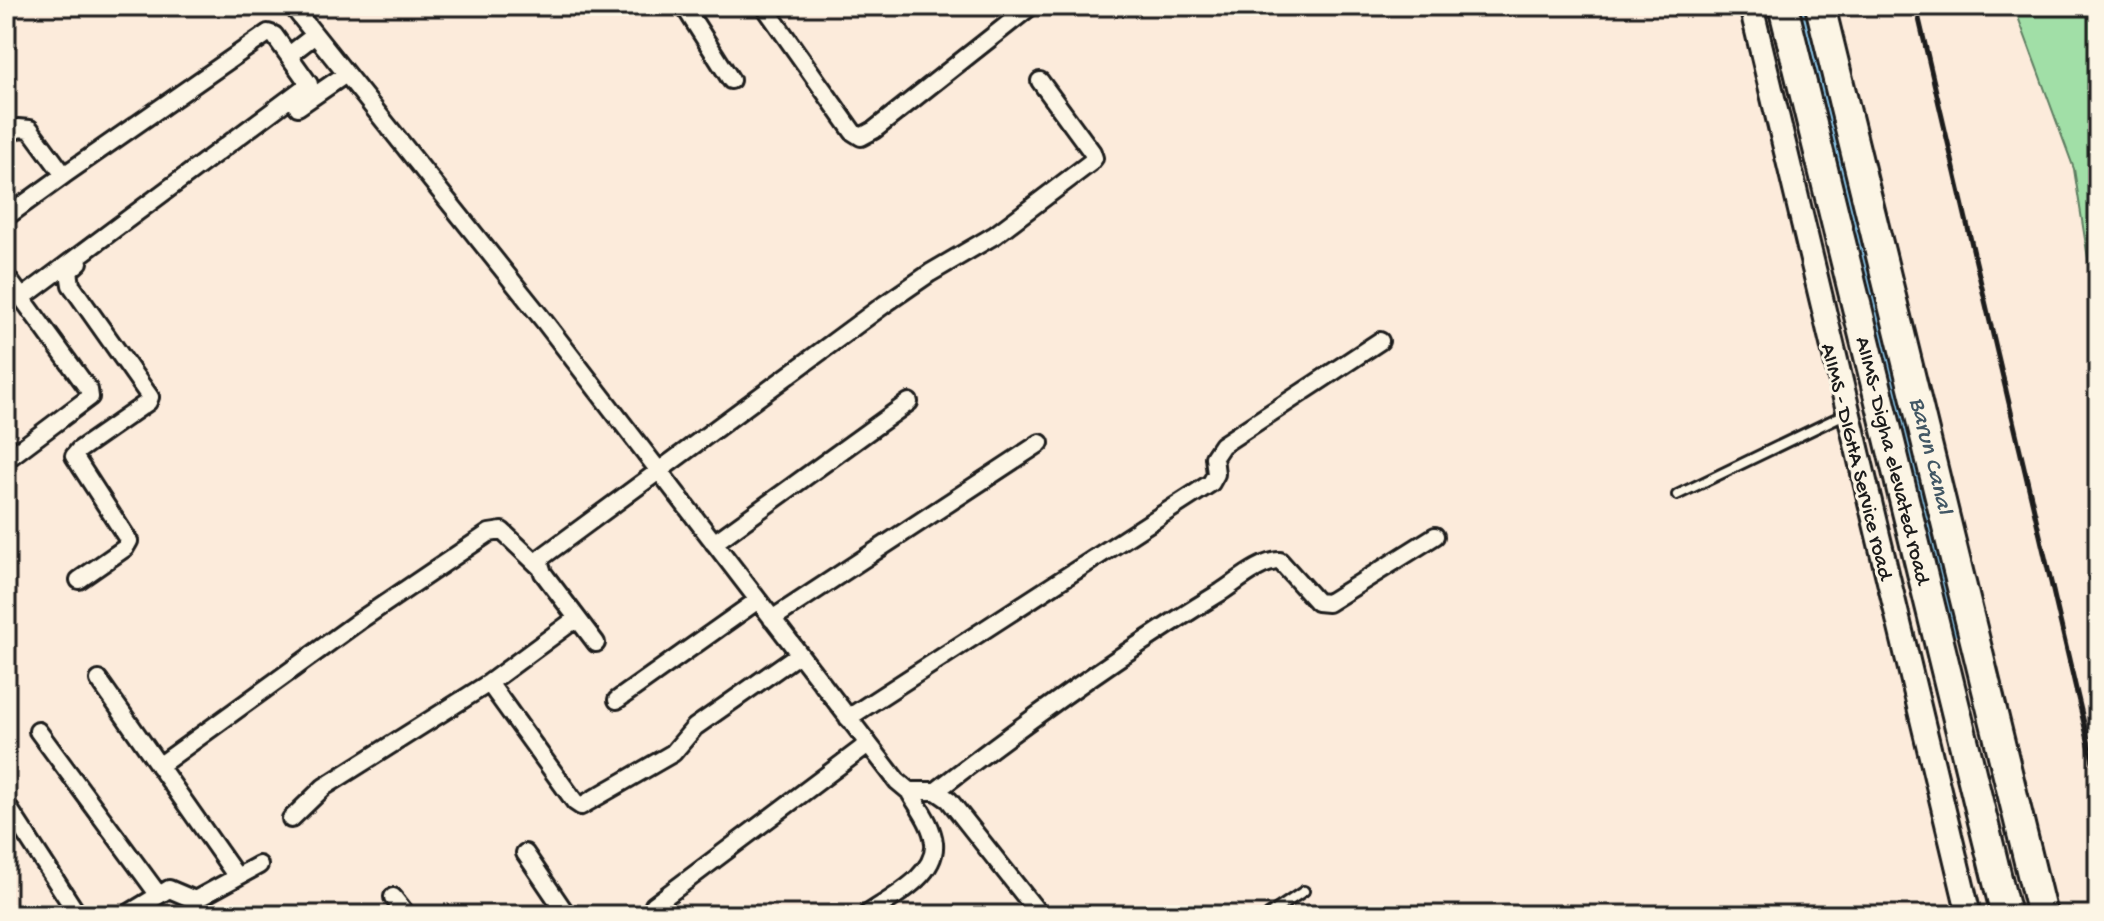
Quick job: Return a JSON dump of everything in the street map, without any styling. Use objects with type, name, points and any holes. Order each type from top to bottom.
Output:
[{"type":"highway","name":"AIIMS- Digha elevated road","points":[[1783,6],[2006,915]]},
{"type":"highway","name":"AIIMS- Digha elevated road","points":[[1820,6],[2042,915]]},
{"type":"main road","name":"AIIMS - DIGHA Service road","points":[[1751,6],[1969,915]]},
{"type":"street","points":[[292,6],[544,321],[868,744],[897,781],[909,791],[926,820],[934,843],[930,863],[908,886],[866,915]]},
{"type":"street","points":[[764,6],[853,132],[861,137],[1031,6]]},
{"type":"street","points":[[689,8],[731,80]]},
{"type":"street","points":[[6,217],[262,35],[274,35],[309,84],[22,298]]},
{"type":"street","points":[[289,55],[315,35]]},
{"type":"street","points":[[79,580],[125,548],[129,541],[74,456],[148,402],[150,397],[71,285],[69,271],[346,74]]},
{"type":"street","points":[[541,568],[540,560],[546,554],[658,470],[885,304],[995,235],[1093,161],[1092,152],[1040,81]]},
{"type":"street","points":[[6,137],[18,128],[30,129],[64,175]]},
{"type":"street","points":[[6,276],[89,390],[90,397],[6,460]]},
{"type":"street","points":[[848,718],[1211,483],[1216,474],[1214,457],[1222,445],[1380,341]]},
{"type":"street","points":[[714,543],[909,402]]},
{"type":"street","points":[[772,619],[1040,443]]},
{"type":"street","points":[[159,766],[359,621],[489,533],[502,531],[541,568],[596,643]]},
{"type":"street","points":[[936,791],[1067,693],[1263,566],[1280,561],[1317,602],[1328,603],[1435,536]]},
{"type":"street","points":[[617,700],[758,600]]},
{"type":"street","points":[[291,819],[324,787],[489,683],[577,618]]},
{"type":"street","points":[[489,683],[575,802],[584,805],[673,753],[695,727],[799,654]]},
{"type":"street","points":[[99,680],[237,877]]},
{"type":"street","points":[[38,731],[158,894]]},
{"type":"street","points":[[654,905],[868,744]]},
{"type":"street","points":[[909,791],[936,791],[949,800],[1040,915]]},
{"type":"street","points":[[6,804],[78,915]]},
{"type":"street","points":[[525,853],[567,915]]},
{"type":"street","points":[[126,915],[158,894],[173,889],[195,900],[259,865]]},
{"type":"street","points":[[393,897],[407,915]]},
{"type":"lane","points":[[1677,495],[1847,413]]},
{"type":"lane","points":[[1268,915],[1304,891]]},
{"type":"green space","points":[[2014,6],[2098,6],[2098,288],[2092,284],[2074,169]]},
{"type":"waterway","name":"Barun Canal","points":[[1800,6],[1950,630]]},
{"type":"railway","points":[[1916,6],[2098,783]]}]
